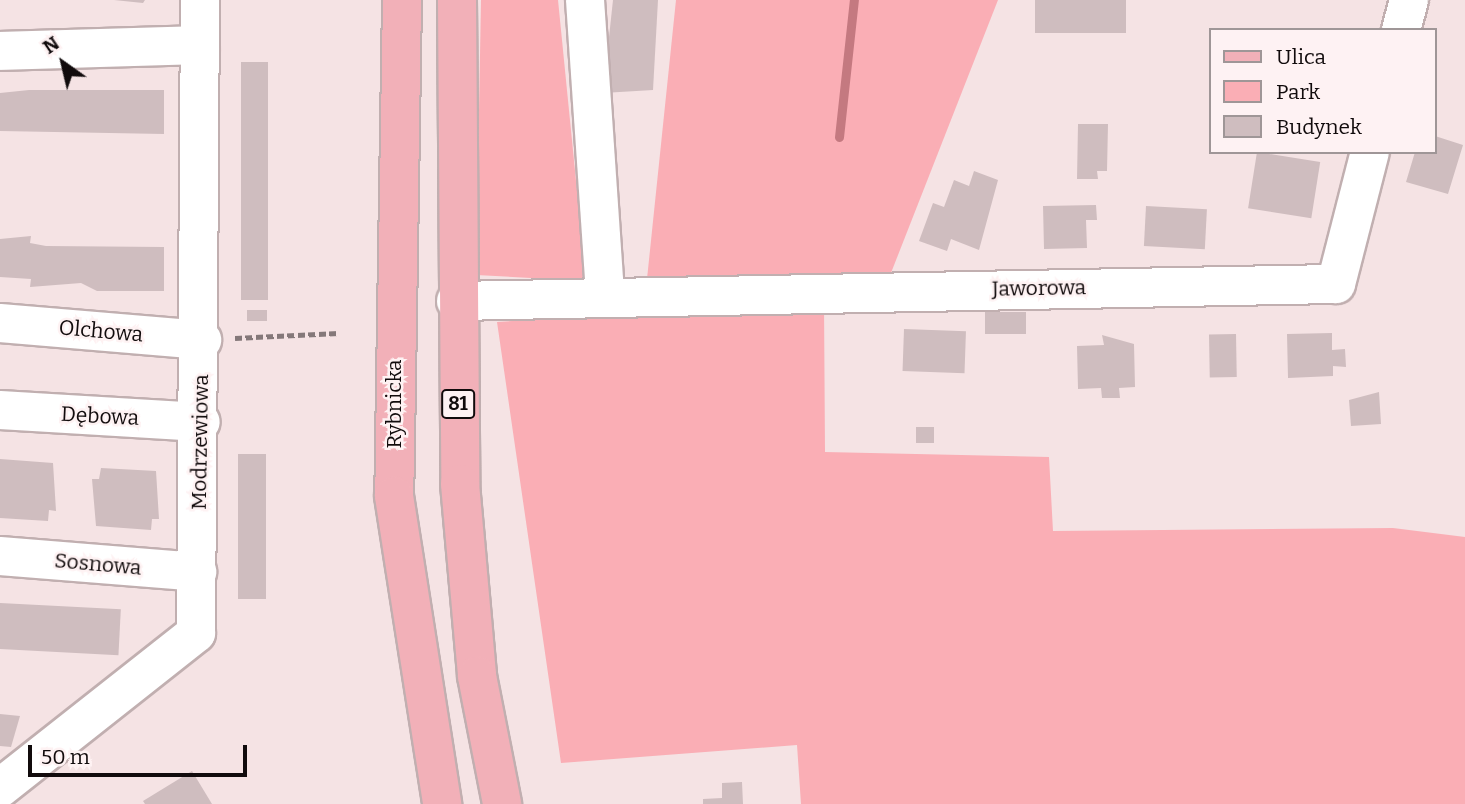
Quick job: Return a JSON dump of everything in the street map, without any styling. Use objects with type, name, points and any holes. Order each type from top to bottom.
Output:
[{"type":"main road","name":"Rybnicka","points":[[402,0],[394,496],[442,804]]},
{"type":"main road","name":"81","points":[[457,0],[456,301],[460,484],[477,676],[502,804]]},
{"type":"street","name":"Modrzewiowa","points":[[0,788],[196,633],[202,340],[200,0]]},
{"type":"street","points":[[456,301],[606,293],[586,0]]},
{"type":"street","points":[[1402,28],[1409,0]]},
{"type":"street","points":[[0,51],[200,45]]},
{"type":"street","name":"Jaworowa","points":[[606,293],[1336,284],[1369,154]]},
{"type":"street","name":"Olchowa","points":[[0,323],[202,340]]},
{"type":"street","name":"Dębowa","points":[[0,410],[201,422]]},
{"type":"street","name":"Sosnowa","points":[[0,556],[197,572]]},
{"type":"path","points":[[202,340],[339,333]]},
{"type":"green space","points":[[481,0],[558,0],[586,281],[476,275]]},
{"type":"green space","points":[[676,0],[998,0],[889,278],[647,279]]},
{"type":"green space","points":[[824,302],[825,452],[1049,457],[1053,531],[1393,528],[1465,537],[1465,804],[801,804],[797,745],[561,763],[497,322]]},
{"type":"building","points":[[114,0],[145,0],[143,3]]},
{"type":"building","points":[[613,0],[658,0],[653,90],[603,93]]},
{"type":"building","points":[[1035,0],[1126,0],[1126,33],[1035,33]]},
{"type":"building","points":[[241,62],[268,62],[268,300],[241,300]]},
{"type":"building","points":[[29,90],[164,90],[164,134],[0,131],[0,93]]},
{"type":"building","points":[[1078,124],[1108,124],[1107,171],[1097,171],[1098,179],[1077,179]]},
{"type":"building","points":[[1437,137],[1463,145],[1448,194],[1406,182],[1414,154],[1437,154]]},
{"type":"building","points":[[1257,154],[1320,162],[1311,218],[1248,208]]},
{"type":"building","points":[[974,171],[998,180],[979,250],[951,239],[947,251],[919,241],[933,203],[944,207],[954,180],[969,186]]},
{"type":"building","points":[[1096,205],[1097,220],[1086,220],[1087,248],[1044,249],[1043,206]]},
{"type":"building","points":[[1146,206],[1207,209],[1205,249],[1144,246]]},
{"type":"building","points":[[31,236],[30,243],[46,246],[164,247],[164,291],[97,291],[81,283],[30,287],[31,279],[0,277],[0,239]]},
{"type":"building","points":[[247,310],[267,310],[267,321],[247,321]]},
{"type":"building","points":[[985,312],[1026,312],[1026,334],[985,334]]},
{"type":"building","points":[[904,329],[966,331],[964,373],[903,371]]},
{"type":"building","points":[[1332,333],[1332,350],[1345,349],[1346,367],[1333,366],[1333,376],[1288,378],[1287,334]]},
{"type":"building","points":[[1209,334],[1236,334],[1237,377],[1210,377]]},
{"type":"building","points":[[1102,335],[1134,344],[1135,387],[1119,388],[1120,398],[1102,398],[1101,388],[1078,389],[1077,346],[1104,345]]},
{"type":"building","points":[[1379,392],[1381,424],[1351,426],[1349,400]]},
{"type":"building","points":[[916,427],[934,427],[934,443],[916,443]]},
{"type":"building","points":[[238,454],[266,454],[266,599],[238,599]]},
{"type":"building","points":[[0,459],[53,463],[56,511],[49,510],[48,521],[0,518]]},
{"type":"building","points":[[101,468],[156,471],[159,519],[152,519],[151,530],[96,526],[92,479],[99,479]]},
{"type":"building","points":[[0,603],[121,609],[118,655],[0,649]]},
{"type":"building","points":[[0,714],[20,716],[11,747],[0,746]]},
{"type":"building","points":[[192,771],[212,804],[145,804],[143,801]]},
{"type":"building","points":[[742,782],[743,804],[703,804],[703,799],[722,798],[722,783]]},
{"type":"waterway","points":[[839,137],[854,0]]}]
